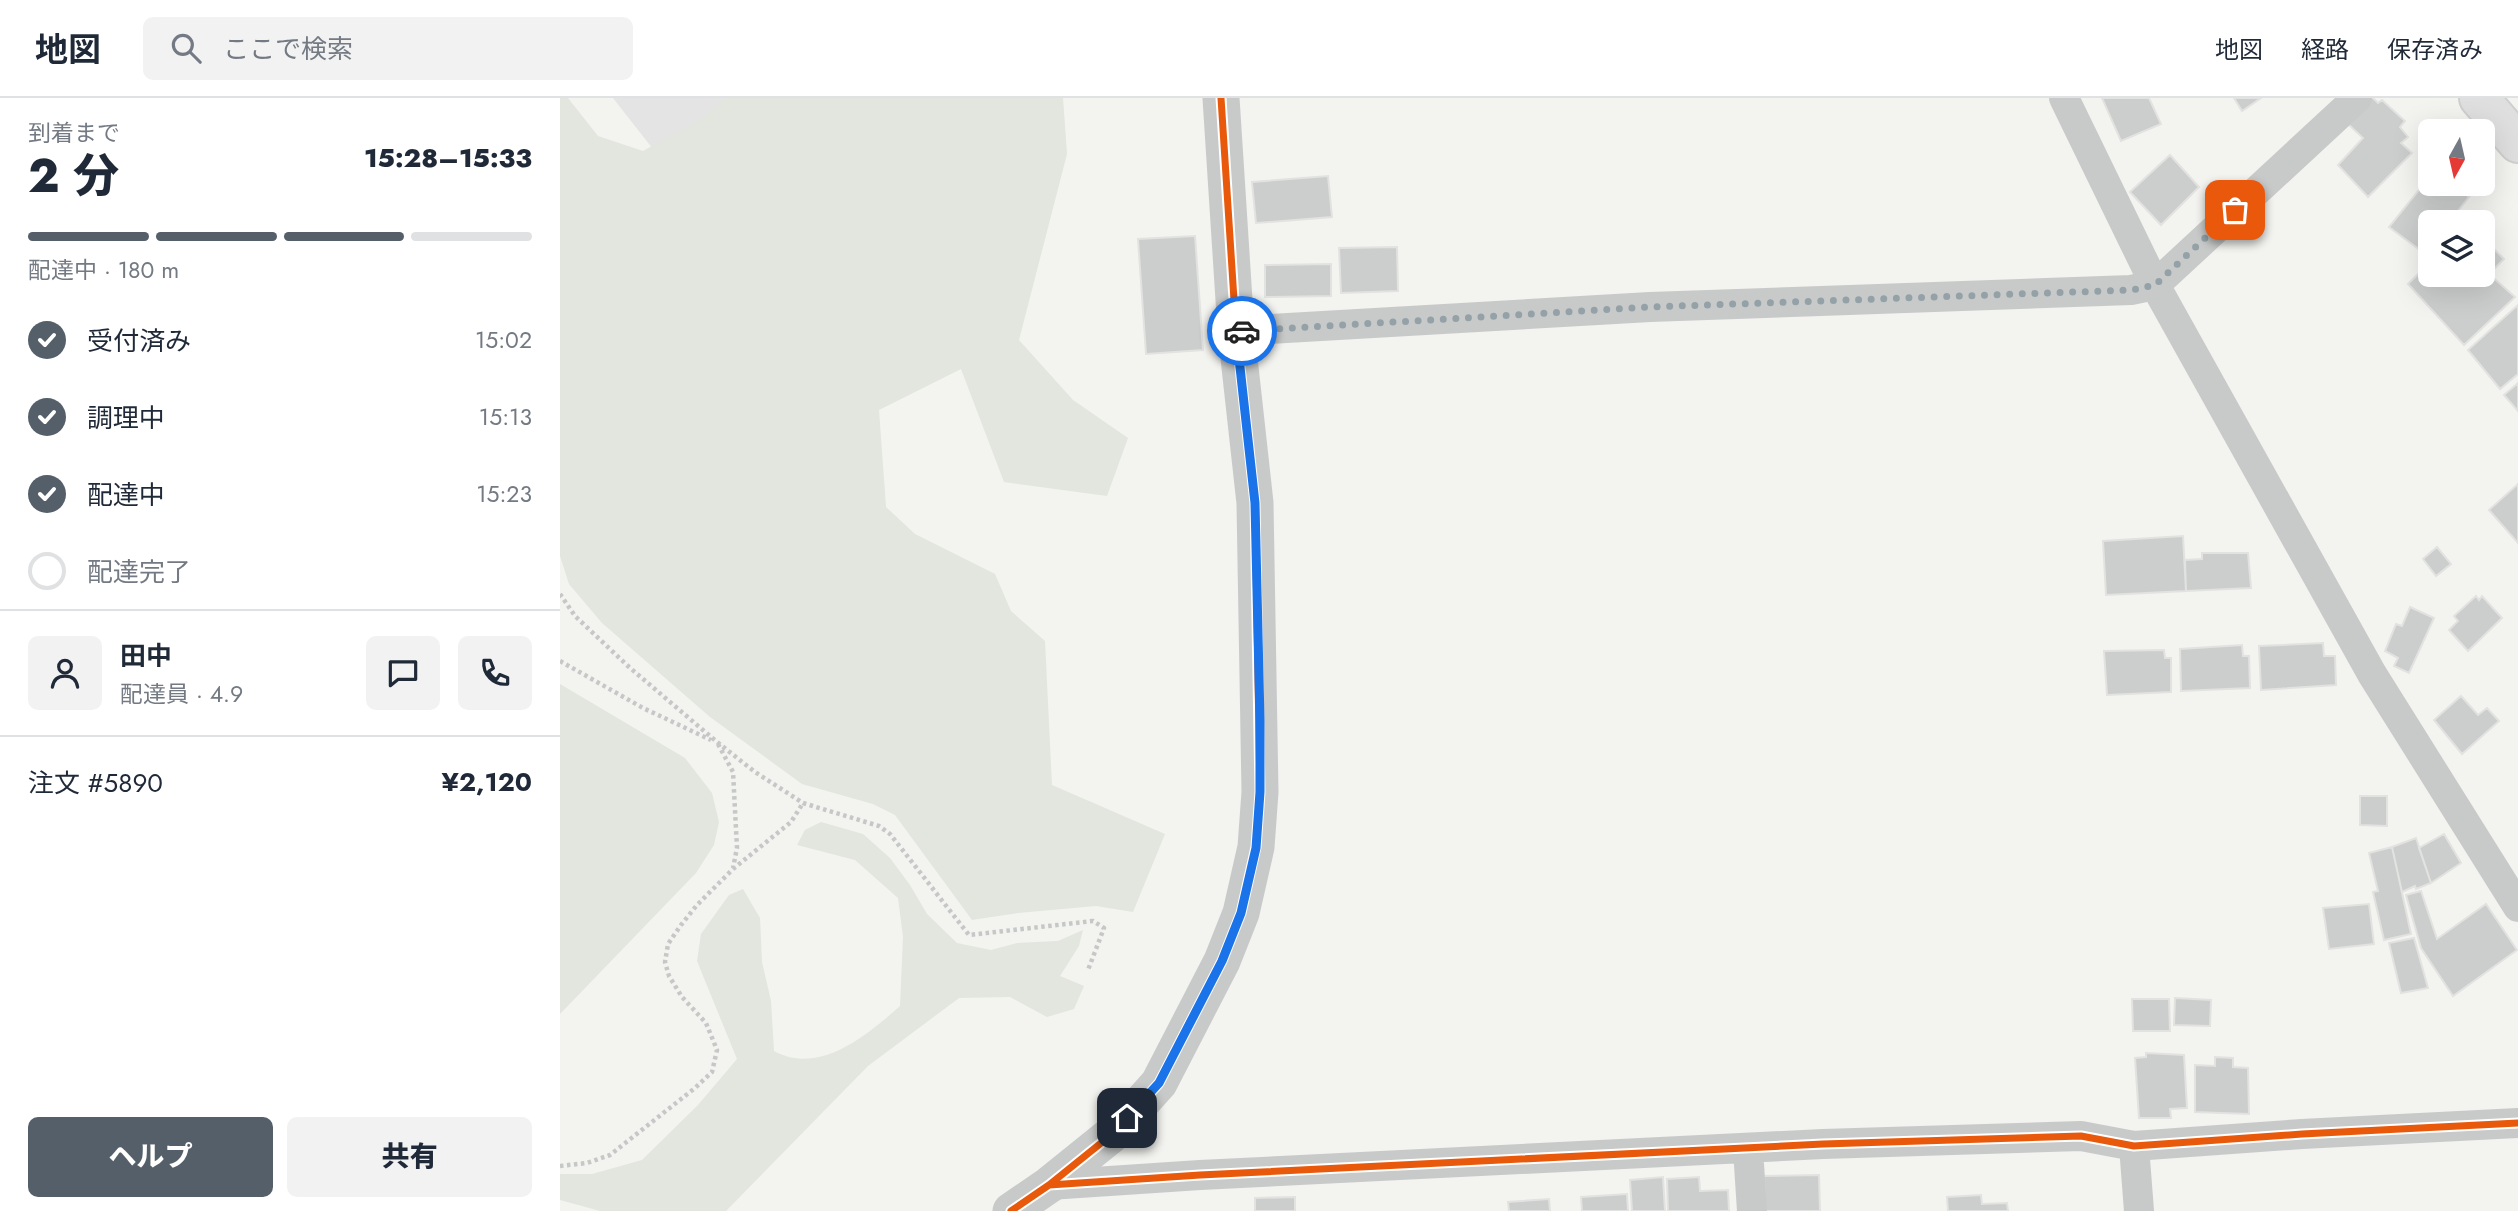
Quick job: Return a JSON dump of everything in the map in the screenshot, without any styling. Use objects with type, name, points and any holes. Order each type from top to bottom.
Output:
[{"type":"main road","points":[[2479,98],[2518,143]]},
{"type":"street","points":[[1011,1211],[1049,1185],[1116,1130],[1159,1083],[1222,961],[1241,913],[1256,848],[1260,792],[1260,672],[1255,503],[1236,331],[1221,98]]},
{"type":"street","points":[[2064,98],[2155,285],[2372,674],[2518,907]]},
{"type":"street","points":[[1236,331],[1650,307],[2132,290],[2155,285],[2357,98]]},
{"type":"street","points":[[1049,1185],[1213,1174],[1823,1144],[2081,1136],[2134,1146],[2518,1123]]},
{"type":"street","points":[[2134,1146],[2139,1211]]},
{"type":"street","points":[[1748,1149],[1752,1211]]},
{"type":"path","points":[[560,594],[575,616],[596,636],[716,742],[755,772],[803,803],[879,826],[890,834],[969,935],[1093,921],[1104,929],[1088,970]]},
{"type":"path","points":[[560,661],[643,708],[716,742],[733,772],[737,848],[733,869]]},
{"type":"path","points":[[560,1166],[587,1163],[610,1155],[712,1072],[717,1050],[706,1023],[682,997],[669,976],[665,962],[668,944],[681,925],[733,869],[791,822],[803,803]]},
{"type":"shaded area","points":[[560,98],[568,98],[598,136],[643,151],[703,118],[727,98],[1063,98],[1067,154],[1019,340],[1073,400],[1128,438],[1107,496],[1004,482],[961,369],[879,410],[886,507],[915,534],[995,574],[1011,611],[1045,641],[1052,785],[1165,834],[1133,912],[1096,906],[972,920],[895,815],[873,804],[802,784],[710,717],[602,623],[569,584],[560,556]]},
{"type":"shaded area","points":[[613,98],[953,98],[671,172]]},
{"type":"shaded area","points":[[560,684],[685,758],[712,793],[719,822],[714,845],[696,873],[560,1014]]},
{"type":"shaded area","points":[[821,822],[863,834],[890,858],[927,914],[957,943],[991,950],[1017,943],[1058,941],[1083,930],[1079,946],[1060,976],[1084,986],[1074,1009],[1047,1017],[1010,997],[959,998],[868,1066],[726,1211],[600,1211],[560,1200],[560,1174],[592,1174],[642,1160],[698,1105],[737,1059],[697,961],[701,934],[729,895],[743,889],[760,918],[762,962],[771,1001],[774,1051],[808,1059],[842,1049],[873,1029],[900,1006],[903,937],[898,898],[855,860],[797,845],[805,830]]},
{"type":"building","points":[[2102,98],[2149,98],[2161,124],[2121,141]]},
{"type":"building","points":[[2234,98],[2261,98],[2242,111]]},
{"type":"building","points":[[2369,98],[2378,103],[2382,100],[2405,121],[2400,127],[2408,137],[2401,143],[2412,153],[2368,197],[2338,165],[2363,138],[2349,125]]},
{"type":"building","points":[[2170,155],[2199,187],[2161,225],[2130,192]]},
{"type":"building","points":[[1328,176],[1332,217],[1256,223],[1252,182]]},
{"type":"building","points":[[2418,191],[2418,196],[2469,197],[2459,210],[2418,210],[2418,249],[2389,227]]},
{"type":"building","points":[[1195,236],[1203,350],[1146,354],[1138,239]]},
{"type":"building","points":[[1397,247],[1398,291],[1341,293],[1339,248]]},
{"type":"building","points":[[2495,250],[2504,259],[2495,268]]},
{"type":"building","points":[[1331,264],[1331,296],[1265,297],[1265,265]]},
{"type":"building","points":[[2418,274],[2418,287],[2495,287],[2495,279],[2515,297],[2464,345],[2408,284]]},
{"type":"building","points":[[2518,305],[2518,374],[2500,389],[2468,350]]},
{"type":"building","points":[[2518,383],[2518,411],[2504,395]]},
{"type":"building","points":[[2518,484],[2518,543],[2489,510]]},
{"type":"building","points":[[2183,536],[2186,591],[2106,595],[2103,541]]},
{"type":"building","points":[[2437,547],[2451,564],[2436,576],[2423,559]]},
{"type":"building","points":[[2202,553],[2248,553],[2251,588],[2186,591],[2185,560],[2202,559]]},
{"type":"building","points":[[2476,596],[2479,600],[2482,596],[2502,618],[2468,651],[2449,630],[2458,621],[2454,616]]},
{"type":"building","points":[[2410,607],[2434,618],[2409,673],[2394,666],[2398,658],[2385,651],[2396,624],[2402,626]]},
{"type":"building","points":[[2323,643],[2324,656],[2335,656],[2336,685],[2261,690],[2259,646]]},
{"type":"building","points":[[2242,645],[2243,656],[2249,656],[2250,688],[2181,691],[2180,649]]},
{"type":"building","points":[[2164,650],[2165,658],[2171,658],[2171,692],[2107,695],[2104,651]]},
{"type":"building","points":[[2461,696],[2478,715],[2487,708],[2499,721],[2462,754],[2434,720]]},
{"type":"building","points":[[2360,796],[2387,796],[2387,826],[2360,825]]},
{"type":"building","points":[[2444,834],[2461,863],[2431,883],[2419,848]]},
{"type":"building","points":[[2416,838],[2431,883],[2402,892],[2392,847]]},
{"type":"building","points":[[2392,847],[2411,934],[2384,940],[2373,892],[2378,891],[2369,853]]},
{"type":"building","points":[[2421,891],[2437,939],[2486,904],[2517,950],[2453,996],[2421,948],[2406,895]]},
{"type":"building","points":[[2369,904],[2374,944],[2329,949],[2323,908]]},
{"type":"building","points":[[2414,938],[2428,988],[2401,993],[2389,943]]},
{"type":"building","points":[[2175,998],[2211,1000],[2210,1026],[2174,1025]]},
{"type":"building","points":[[2132,999],[2169,999],[2170,1031],[2133,1031]]},
{"type":"building","points":[[2146,1053],[2184,1055],[2187,1108],[2170,1109],[2171,1118],[2139,1118],[2135,1058],[2146,1057]]},
{"type":"building","points":[[2215,1057],[2233,1058],[2233,1067],[2248,1068],[2249,1114],[2195,1112],[2195,1065],[2215,1066]]},
{"type":"building","points":[[1819,1175],[1820,1211],[1765,1211],[1764,1176]]},
{"type":"building","points":[[1663,1177],[1665,1211],[1632,1211],[1630,1180]]},
{"type":"building","points":[[1699,1177],[1700,1191],[1728,1190],[1729,1211],[1668,1211],[1667,1179]]},
{"type":"building","points":[[1627,1194],[1628,1211],[1582,1211],[1581,1197]]},
{"type":"building","points":[[1981,1195],[1982,1204],[2007,1203],[2008,1211],[1948,1211],[1947,1197]]},
{"type":"building","points":[[1295,1197],[1295,1211],[1255,1211],[1255,1198]]},
{"type":"building","points":[[1549,1199],[1550,1211],[1509,1211],[1508,1202]]},
{"type":"cycle path","points":[[1011,1211],[1049,1185],[1116,1131],[1159,1083],[1222,961],[1241,913],[1256,847],[1260,792],[1255,503],[1236,331],[1221,98]]},
{"type":"cycle path","points":[[1049,1185],[1823,1144],[2081,1136],[2134,1146],[2518,1123]]},
{"type":"way so far","points":[[1242,331],[1650,307],[2132,290],[2155,285],[2235,210]]},
{"type":"route","points":[[1127,1118],[1159,1083],[1222,961],[1241,913],[1256,848],[1260,792],[1260,672],[1255,503],[1236,331],[1242,331]]}]
